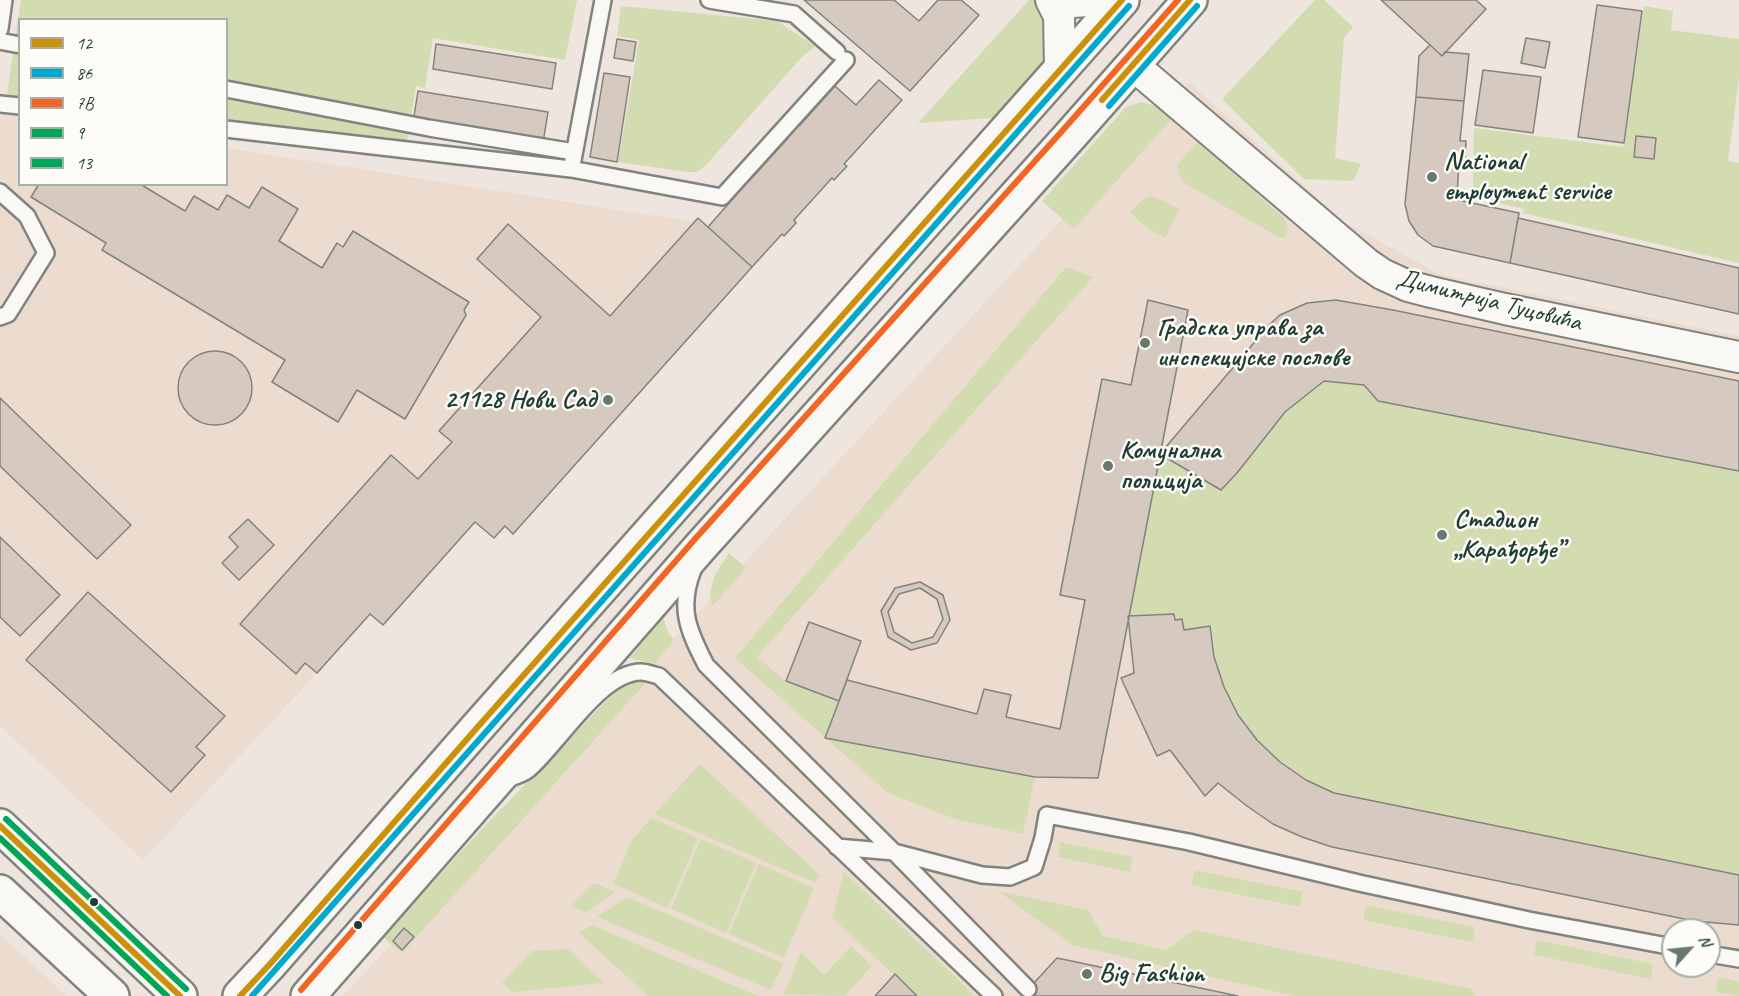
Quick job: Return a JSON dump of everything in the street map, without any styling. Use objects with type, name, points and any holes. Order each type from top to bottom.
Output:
[{"type":"main road","points":[[240,996],[1122,0]]},
{"type":"main road","points":[[308,996],[702,545],[1190,0]]},
{"type":"main road","points":[[0,826],[180,996]]},
{"type":"main road","points":[[0,892],[112,996]]},
{"type":"street","points":[[1051,0],[1059,16],[1060,70]]},
{"type":"street","points":[[1060,0],[1073,2],[1101,0]]},
{"type":"street","name":"Димитрија Туцовића","points":[[1133,65],[1366,263],[1382,274],[1408,286],[1431,292],[1739,357]]},
{"type":"lane","points":[[0,29],[4,0]]},
{"type":"lane","points":[[571,169],[603,0]]},
{"type":"lane","points":[[228,129],[571,169],[722,197],[841,56],[794,14],[709,0]]},
{"type":"lane","points":[[0,41],[18,45]]},
{"type":"lane","points":[[228,89],[429,128],[574,152]]},
{"type":"lane","points":[[0,104],[18,106]]},
{"type":"lane","points":[[0,192],[27,216],[46,253],[9,314],[0,317]]},
{"type":"lane","points":[[702,545],[687,585],[685,611],[692,639],[706,665],[1028,989]]},
{"type":"lane","points":[[490,787],[527,771],[598,693],[614,681],[628,674],[642,672],[659,676],[994,996]]},
{"type":"lane","points":[[837,847],[894,852],[982,875],[1010,877],[1034,867],[1047,815],[1189,842],[1529,920],[1661,945]]},
{"type":"lane","points":[[1721,956],[1739,959]]},
{"type":"shaded area","points":[[1189,82],[1344,222],[1441,275],[1739,336],[1739,996],[343,996]]},
{"type":"shaded area","points":[[0,112],[18,115],[18,186],[228,186],[228,148],[694,222],[610,316],[508,224],[477,259],[541,317],[440,431],[452,442],[418,479],[391,455],[240,624],[295,674],[305,663],[317,673],[143,860],[0,726]]},
{"type":"shaded area","points":[[0,934],[66,996],[0,996]]},
{"type":"green space","points":[[21,0],[577,0],[565,60],[433,38],[425,88],[416,86],[404,159],[228,130],[228,18],[18,18]]},
{"type":"green space","points":[[1029,0],[1051,0],[1061,40],[1020,116],[918,123]]},
{"type":"green space","points":[[1315,0],[1324,0],[1353,27],[1344,38],[1335,158],[1361,164],[1353,181],[1304,179],[1222,99]]},
{"type":"green space","points":[[621,6],[777,21],[815,46],[801,58],[706,165],[697,172],[618,162],[639,40],[617,36]]},
{"type":"green space","points":[[1644,6],[1673,11],[1671,30],[1739,39],[1739,78],[1728,161],[1739,163],[1739,263],[1523,213],[1524,209],[1473,197],[1474,128],[1624,147]]},
{"type":"green space","points":[[18,20],[18,96],[7,94]]},
{"type":"green space","points":[[1141,102],[1166,109],[1174,116],[1074,229],[1042,201],[1126,107]]},
{"type":"green space","points":[[1198,141],[1284,218],[1288,229],[1285,238],[1278,237],[1184,183],[1177,165]]},
{"type":"green space","points":[[1150,196],[1179,209],[1166,238],[1150,230],[1130,213],[1142,200]]},
{"type":"green space","points":[[1066,267],[1093,277],[757,657],[786,681],[839,701],[825,738],[735,658]]},
{"type":"green space","name":"Стадион „Карађорђе”","points":[[1336,300],[1393,310],[1739,382],[1739,925],[1721,923],[1721,918],[1679,918],[1332,847],[1275,825],[1253,811],[1219,783],[1205,796],[1170,750],[1157,756],[1121,678],[1134,672],[1128,616],[1160,454],[1269,325],[1300,306]]},
{"type":"green space","points":[[729,553],[746,568],[712,607],[712,584]]},
{"type":"green space","points":[[663,618],[674,640],[652,667],[646,662],[630,658]]},
{"type":"green space","points":[[640,678],[650,678],[402,953],[383,937],[480,831],[607,700],[624,686]]},
{"type":"green space","points":[[826,738],[1035,777],[1023,834],[955,819],[888,793]]},
{"type":"green space","points":[[700,764],[820,875],[816,883],[654,814]]},
{"type":"green space","points":[[651,818],[698,838],[668,908],[613,884],[632,840]]},
{"type":"green space","points":[[701,839],[756,863],[726,933],[671,909]]},
{"type":"green space","points":[[1060,842],[1133,857],[1130,872],[1058,857]]},
{"type":"green space","points":[[759,864],[814,888],[784,958],[729,934]]},
{"type":"green space","points":[[1195,870],[1303,892],[1300,907],[1191,885]]},
{"type":"green space","points":[[844,872],[975,996],[917,996],[832,918]]},
{"type":"green space","points":[[594,883],[615,892],[586,912],[571,906]]},
{"type":"green space","points":[[998,891],[1088,910],[1103,936],[1166,950],[1194,930],[1471,989],[1475,996],[1294,996],[1072,945]]},
{"type":"green space","points":[[627,897],[783,963],[771,990],[597,917]]},
{"type":"green space","points":[[1366,905],[1475,927],[1473,942],[1363,920]]},
{"type":"green space","points":[[592,925],[758,996],[648,996],[579,933]]},
{"type":"green space","points":[[1537,940],[1653,964],[1651,979],[1534,955]]},
{"type":"green space","points":[[851,946],[872,966],[845,996],[783,995],[801,952],[824,975]]},
{"type":"green space","points":[[568,949],[604,983],[512,992],[502,983],[532,951]]},
{"type":"green space","points":[[1719,978],[1739,982],[1739,996],[1716,992]]},
{"type":"building","points":[[804,0],[894,0],[919,21],[938,0],[961,0],[979,15],[910,91]]},
{"type":"building","points":[[1381,0],[1476,0],[1486,9],[1442,56]]},
{"type":"building","points":[[1597,5],[1642,11],[1624,143],[1578,137]]},
{"type":"building","points":[[1526,38],[1550,42],[1545,68],[1521,63]]},
{"type":"building","points":[[617,39],[636,42],[633,61],[614,58]]},
{"type":"building","points":[[436,44],[556,63],[552,89],[433,69]]},
{"type":"building","points":[[1430,45],[1442,56],[1445,52],[1469,54],[1464,101],[1416,97],[1419,56]]},
{"type":"building","points":[[1483,70],[1541,77],[1533,133],[1475,125]]},
{"type":"building","points":[[604,73],[630,77],[617,162],[590,157]]},
{"type":"building","points":[[879,80],[902,100],[844,164],[847,166],[834,180],[832,178],[794,220],[796,223],[784,236],[782,234],[752,267],[708,227],[737,194],[733,190],[745,177],[749,181],[788,138],[784,134],[796,121],[800,125],[835,86],[856,105]]},
{"type":"building","points":[[418,91],[548,112],[543,143],[413,122]]},
{"type":"building","name":"National employment service","points":[[1416,97],[1464,101],[1460,141],[1466,141],[1465,161],[1459,160],[1457,198],[1519,213],[1510,263],[1433,246],[1418,235],[1409,221],[1405,204]]},
{"type":"building","points":[[1636,136],[1656,138],[1654,159],[1634,157]]},
{"type":"building","points":[[38,186],[143,186],[185,211],[194,196],[218,210],[227,195],[249,208],[262,187],[298,209],[279,241],[322,268],[337,243],[343,247],[353,231],[469,302],[464,310],[466,315],[405,419],[357,390],[338,422],[272,382],[285,360],[102,250],[106,243],[31,197]]},
{"type":"building","points":[[698,218],[752,267],[513,534],[505,526],[494,538],[475,522],[383,625],[370,614],[317,673],[305,663],[296,674],[240,624],[391,455],[418,479],[452,442],[439,431],[541,317],[477,259],[508,224],[610,316]]},
{"type":"building","points":[[1518,218],[1739,268],[1739,314],[1510,263]]},
{"type":"building","points":[[1148,300],[1188,310],[1098,778],[1035,777],[825,738],[847,680],[977,714],[984,689],[1011,695],[1006,717],[1060,729],[1085,600],[1060,595],[1102,379],[1131,385]]},
{"type":"building","points":[[1336,300],[1739,381],[1739,471],[1378,401],[1364,385],[1324,381],[1285,412],[1221,490],[1160,454],[1280,315],[1307,303]]},
{"type":"building","points":[[208,351],[222,351],[236,357],[246,367],[252,381],[252,395],[246,409],[236,419],[222,425],[208,425],[194,419],[184,409],[178,395],[178,381],[184,367],[194,357]]},
{"type":"building","points":[[0,398],[131,525],[97,559],[0,466]]},
{"type":"building","points":[[248,519],[274,545],[239,580],[222,563],[238,547],[229,537]]},
{"type":"building","points":[[0,537],[60,595],[20,636],[0,617]]},
{"type":"building","points":[[920,582],[943,595],[950,620],[937,643],[911,650],[888,637],[881,611],[895,588]],"holes":[[[920,588],[937,599],[943,619],[933,637],[912,643],[894,632],[888,612],[899,594]]]},
{"type":"building","points":[[88,592],[225,716],[196,747],[205,755],[171,792],[26,660]]},
{"type":"building","points":[[1174,614],[1175,620],[1182,619],[1184,630],[1210,626],[1214,657],[1224,687],[1238,715],[1257,740],[1280,762],[1306,780],[1334,793],[1739,875],[1739,925],[1721,923],[1721,918],[1679,918],[1332,847],[1273,824],[1218,783],[1205,796],[1170,750],[1157,756],[1121,678],[1134,673],[1128,616]]},
{"type":"building","points":[[809,622],[861,641],[839,701],[786,681]]},
{"type":"building","points":[[404,928],[414,937],[402,950],[393,941]]},
{"type":"building","name":"Big Fashion","points":[[1057,958],[1238,996],[1022,996]]},
{"type":"building","points":[[895,974],[917,996],[875,996]]},
{"type":"transit line","name":"12","points":[[240,996],[1122,0]]},
{"type":"transit line","name":"7B","points":[[301,990],[695,539],[1178,0]]},
{"type":"transit line","name":"12","points":[[1102,100],[1190,0]]},
{"type":"transit line","name":"86","points":[[252,996],[1129,6]]},
{"type":"transit line","name":"86","points":[[1109,106],[1197,6]]},
{"type":"transit line","name":"13","points":[[6,819],[186,989]]},
{"type":"transit line","name":"12","points":[[0,826],[180,996]]},
{"type":"transit line","name":"9","points":[[0,838],[167,996]]},
{"type":"place","name":"National employment service","points":[[1432,177]]},
{"type":"place","name":"Градска управа за инспекцијске послове","points":[[1145,343]]},
{"type":"place","name":"21128 Нови Сад","points":[[608,400]]},
{"type":"place","name":"Комунална полиција","points":[[1108,466]]},
{"type":"place","name":"Стадион „Карађорђе”","points":[[1442,535]]},
{"type":"place","name":"Big Fashion","points":[[1087,974]]}]
